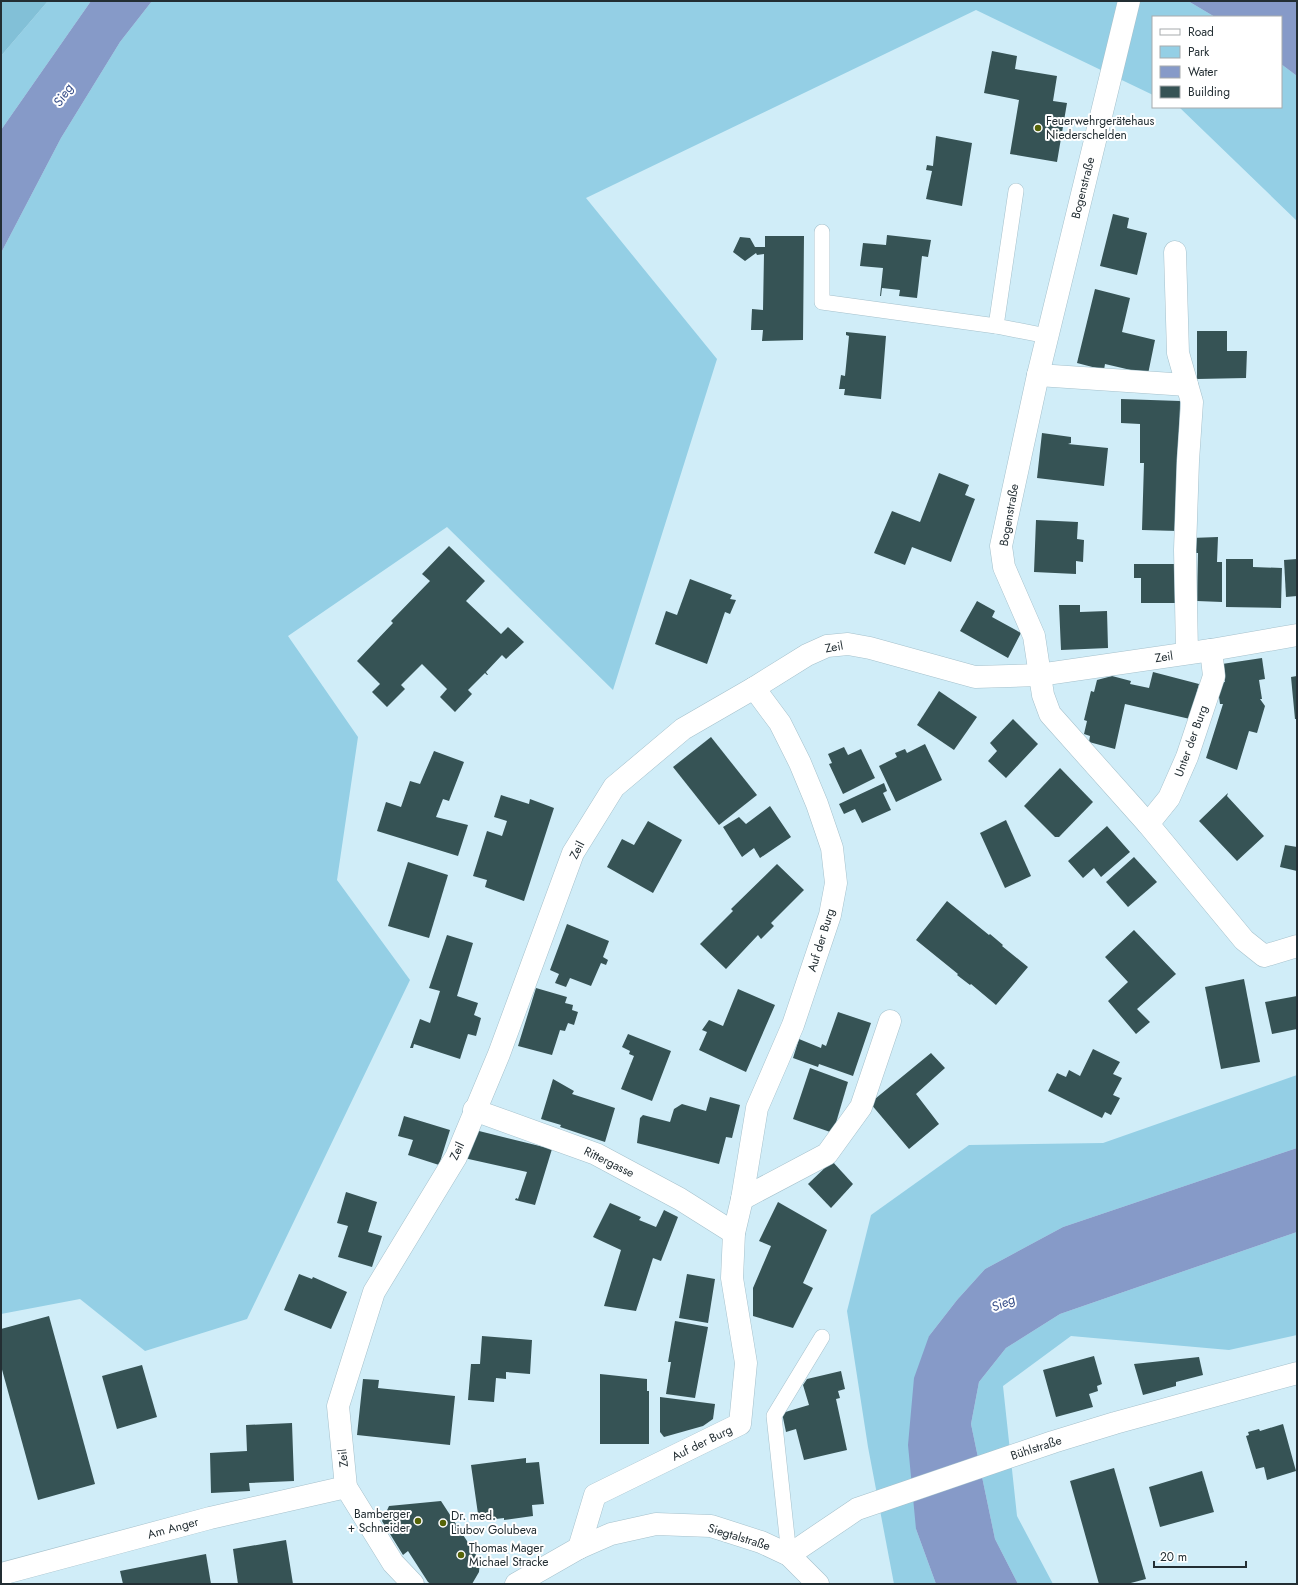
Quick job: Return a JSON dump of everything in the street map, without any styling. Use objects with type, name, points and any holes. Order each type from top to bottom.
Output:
[{"type":"street","name":"Bogenstraße","points":[[1040,675],[1034,636],[1004,567],[1001,546],[1047,336],[1101,110],[1129,1]]},
{"type":"street","points":[[1175,252],[1178,353],[1192,402],[1185,550],[1187,653]]},
{"type":"street","points":[[1038,375],[1187,385]]},
{"type":"street","name":"Zeil","points":[[412,1584],[393,1563],[346,1487],[338,1406],[374,1292],[456,1157],[474,1110],[499,1054],[574,853],[614,787],[683,729],[807,655],[827,646],[848,644],[870,648],[975,678],[1040,675],[1211,650],[1297,635]]},
{"type":"street","name":"Unter der Burg","points":[[1148,824],[1169,798],[1187,757],[1214,676],[1211,650]]},
{"type":"street","points":[[1040,675],[1043,695],[1050,714],[1148,824],[1244,940],[1264,956],[1297,946]]},
{"type":"street","name":"Auf der Burg","points":[[579,1548],[595,1495],[740,1424],[746,1363],[732,1278],[734,1233],[742,1199],[757,1108],[793,1024],[830,916],[836,883],[832,848],[817,804],[780,723],[754,688]]},
{"type":"street","points":[[742,1199],[827,1154],[861,1107],[890,1022]]},
{"type":"street","name":"Rittergasse","points":[[474,1110],[596,1154],[680,1199],[734,1233]]},
{"type":"street","name":"Bühlstraße","points":[[789,1555],[857,1509],[1025,1451],[1115,1423],[1297,1373]]},
{"type":"street","name":"Am Anger","points":[[1,1574],[210,1518],[346,1487]]},
{"type":"street","name":"Siegtalstraße","points":[[516,1584],[579,1548],[611,1534],[656,1524],[711,1526],[761,1542],[789,1555],[818,1584]]},
{"type":"lane","points":[[996,326],[1016,191]]},
{"type":"lane","points":[[822,232],[822,302],[996,326],[1047,336]]},
{"type":"lane","points":[[789,1555],[774,1416],[822,1337]]},
{"type":"green space","points":[[48,1],[91,1],[1,130],[1,56]]},
{"type":"green space","points":[[152,1],[1188,1],[1213,16],[1152,16],[1152,95],[976,10],[586,198],[717,359],[613,690],[447,527],[288,636],[358,737],[337,880],[410,980],[247,1319],[145,1351],[80,1299],[1,1314],[1,253],[61,138],[120,42]]},
{"type":"green space","points":[[1282,65],[1297,76],[1297,221],[1180,108],[1282,108]]},
{"type":"green space","points":[[1297,1075],[1297,1148],[1063,1227],[985,1269],[957,1300],[929,1336],[916,1529],[936,1584],[894,1584],[868,1447],[847,1311],[871,1215],[969,1145],[1103,1143]]},
{"type":"green space","points":[[1297,1232],[1297,1335],[1229,1350],[1071,1336],[1003,1386],[1017,1516],[1053,1584],[1018,1584],[995,1539],[971,1424],[979,1382],[1006,1348],[1060,1314]]},
{"type":"shaded area","points":[[1,1],[48,1],[1,56]]},
{"type":"water","name":"Sieg","points":[[91,1],[152,1],[120,42],[61,138],[1,253],[1,130]]},
{"type":"water","points":[[1188,1],[1295,1],[1297,3],[1297,76],[1282,65],[1282,16],[1213,16]]},
{"type":"water","name":"Sieg","points":[[1297,1148],[1297,1232],[1060,1314],[1006,1348],[979,1382],[971,1424],[995,1539],[1018,1584],[936,1584],[916,1529],[908,1445],[914,1378],[929,1336],[957,1300],[985,1269],[1063,1227]]},
{"type":"building","name":"Feuerwehrgerätehaus Niederschelden","points":[[992,51],[1017,56],[1015,69],[1057,76],[1053,101],[1067,103],[1057,162],[1010,154],[1019,100],[984,93]]},
{"type":"building","points":[[936,136],[972,143],[962,206],[926,199],[932,171],[926,170],[927,165],[933,166]]},
{"type":"building","points":[[1113,214],[1129,218],[1127,228],[1147,233],[1137,275],[1100,266]]},
{"type":"building","points":[[887,235],[931,240],[928,257],[922,256],[917,298],[899,296],[900,290],[882,288],[880,296],[883,268],[860,266],[863,243],[886,245]]},
{"type":"building","points":[[765,236],[804,236],[803,340],[762,341],[763,330],[751,330],[752,309],[763,310],[764,254],[757,255],[756,253],[745,261],[733,252],[740,237],[750,238],[755,247],[765,247]]},
{"type":"building","points":[[1095,289],[1130,298],[1122,332],[1155,340],[1148,374],[1105,364],[1104,370],[1077,363]]},
{"type":"building","points":[[1197,331],[1227,331],[1227,351],[1247,351],[1246,378],[1197,379]]},
{"type":"building","points":[[846,332],[886,336],[881,399],[844,395],[845,389],[839,389],[841,375],[845,376],[849,336],[846,335]]},
{"type":"building","points":[[1121,399],[1180,401],[1178,531],[1142,530],[1144,463],[1140,463],[1140,424],[1121,423]]},
{"type":"building","points":[[1042,433],[1071,437],[1071,443],[1068,444],[1108,448],[1104,486],[1037,478]]},
{"type":"building","points":[[939,473],[969,485],[965,495],[975,499],[951,562],[912,547],[905,565],[874,553],[892,511],[920,522]]},
{"type":"building","points":[[1036,520],[1078,522],[1077,539],[1084,540],[1083,562],[1076,561],[1076,574],[1034,572]]},
{"type":"building","points":[[1218,537],[1217,562],[1222,562],[1222,602],[1197,601],[1198,553],[1191,553],[1191,538]]},
{"type":"building","points":[[449,546],[485,581],[466,601],[501,634],[508,627],[524,642],[506,659],[502,655],[486,672],[488,675],[485,673],[468,690],[472,694],[455,712],[440,697],[447,689],[422,664],[401,685],[405,689],[387,707],[372,692],[380,684],[357,661],[393,623],[391,621],[430,581],[422,574]]},
{"type":"building","points":[[1226,559],[1253,559],[1253,567],[1282,568],[1281,608],[1226,607]]},
{"type":"building","points":[[1297,559],[1297,596],[1286,597],[1284,560]]},
{"type":"building","points":[[1134,564],[1180,564],[1180,603],[1141,603],[1141,578],[1134,578]]},
{"type":"building","points":[[690,579],[732,595],[730,599],[736,600],[730,614],[725,612],[707,664],[655,644],[666,611],[677,615]]},
{"type":"building","points":[[977,601],[995,611],[992,617],[1021,633],[1008,658],[960,631]]},
{"type":"building","points":[[1059,605],[1080,605],[1080,612],[1107,611],[1108,648],[1061,650]]},
{"type":"building","points":[[1262,658],[1265,679],[1259,680],[1262,699],[1260,699],[1265,706],[1257,733],[1249,731],[1237,770],[1206,758],[1223,704],[1220,704],[1217,683],[1225,682],[1222,664]]},
{"type":"building","points":[[1153,672],[1199,684],[1190,719],[1125,704],[1115,749],[1089,742],[1090,736],[1084,734],[1087,721],[1084,720],[1091,691],[1094,692],[1097,680],[1112,676],[1131,681],[1130,684],[1149,688]]},
{"type":"building","points":[[1297,676],[1297,719],[1295,719],[1291,677]]},
{"type":"building","points":[[939,691],[977,717],[954,750],[917,725]]},
{"type":"building","points":[[1013,719],[1038,744],[1006,778],[988,761],[997,751],[990,743]]},
{"type":"building","points":[[711,737],[757,795],[719,825],[673,767]]},
{"type":"building","points":[[925,744],[942,780],[896,802],[879,766],[897,757],[895,753],[905,749],[907,753]]},
{"type":"building","points":[[844,747],[848,755],[861,749],[875,778],[843,794],[829,764],[832,763],[828,754]]},
{"type":"building","points":[[434,751],[464,762],[449,801],[443,799],[436,817],[468,825],[458,856],[377,831],[386,802],[401,807],[410,781],[420,784]]},
{"type":"building","points":[[1060,768],[1093,802],[1059,837],[1055,837],[1024,806]]},
{"type":"building","points":[[884,783],[887,791],[883,793],[891,810],[862,823],[855,809],[844,814],[839,804]]},
{"type":"building","points":[[1228,793],[1227,796],[1264,836],[1237,861],[1199,821]]},
{"type":"building","points":[[501,795],[529,804],[530,799],[554,808],[524,901],[485,887],[487,880],[473,876],[487,831],[502,836],[507,821],[494,817]]},
{"type":"building","points":[[770,806],[791,837],[760,858],[754,848],[742,857],[723,827],[739,817],[746,824]]},
{"type":"building","points":[[1006,820],[1031,876],[1005,888],[980,833]]},
{"type":"building","points":[[648,821],[682,840],[653,893],[607,867],[622,839],[634,845]]},
{"type":"building","points":[[1107,826],[1130,852],[1101,877],[1094,868],[1083,878],[1068,861]]},
{"type":"building","points":[[1285,845],[1297,847],[1297,871],[1280,867]]},
{"type":"building","points":[[1134,857],[1157,882],[1128,907],[1106,882]]},
{"type":"building","points":[[408,862],[448,875],[429,938],[388,926]]},
{"type":"building","points":[[777,864],[804,890],[771,923],[774,926],[761,939],[758,935],[726,969],[700,944],[733,911],[731,909]]},
{"type":"building","points":[[947,901],[989,935],[990,934],[1028,967],[996,1005],[971,984],[970,985],[957,975],[958,974],[916,940]]},
{"type":"building","points":[[567,924],[609,941],[603,957],[608,960],[606,965],[601,963],[591,986],[570,978],[566,987],[555,983],[559,974],[550,970]]},
{"type":"building","points":[[1134,930],[1176,974],[1137,1009],[1150,1022],[1136,1034],[1108,1001],[1128,982],[1105,957]]},
{"type":"building","points":[[447,935],[473,943],[457,996],[478,1003],[474,1015],[481,1018],[476,1036],[468,1034],[460,1059],[414,1044],[413,1048],[410,1048],[420,1019],[430,1023],[440,991],[429,988]]},
{"type":"building","points":[[1244,979],[1260,1062],[1221,1069],[1205,987]]},
{"type":"building","points":[[536,988],[567,997],[565,1003],[573,1005],[572,1010],[578,1012],[574,1025],[568,1023],[565,1031],[560,1030],[552,1055],[518,1046]]},
{"type":"building","points":[[738,989],[775,1005],[746,1072],[699,1050],[707,1032],[702,1030],[709,1020],[723,1026]]},
{"type":"building","points":[[1297,996],[1297,1029],[1272,1034],[1265,1002]]},
{"type":"building","points":[[838,1012],[871,1023],[853,1076],[819,1064],[818,1067],[793,1058],[799,1039],[821,1048],[822,1044],[826,1046]]},
{"type":"building","points":[[628,1034],[671,1051],[652,1101],[621,1089],[634,1056],[629,1054],[630,1051],[622,1047]]},
{"type":"building","points":[[1093,1049],[1120,1062],[1113,1074],[1122,1078],[1113,1095],[1120,1098],[1111,1115],[1105,1112],[1102,1118],[1048,1091],[1057,1073],[1066,1077],[1069,1070],[1080,1076]]},
{"type":"building","points":[[931,1053],[945,1068],[916,1094],[939,1124],[909,1149],[870,1103]]},
{"type":"building","points":[[810,1068],[848,1082],[833,1133],[793,1119]]},
{"type":"building","points":[[553,1079],[574,1091],[572,1094],[615,1108],[605,1142],[541,1119]]},
{"type":"building","points":[[710,1097],[740,1105],[732,1138],[726,1137],[719,1164],[637,1143],[640,1118],[643,1115],[670,1122],[674,1109],[682,1104],[706,1111]]},
{"type":"building","points":[[404,1116],[450,1130],[439,1165],[408,1155],[413,1140],[398,1136]]},
{"type":"building","points":[[471,1129],[552,1149],[535,1205],[515,1200],[516,1198],[518,1199],[527,1172],[464,1158]]},
{"type":"building","points":[[832,1161],[853,1184],[831,1208],[808,1184]]},
{"type":"building","points":[[346,1192],[377,1202],[368,1232],[382,1236],[372,1267],[338,1257],[348,1226],[337,1223]]},
{"type":"building","points":[[778,1202],[827,1230],[803,1283],[813,1288],[793,1328],[753,1316],[753,1288],[771,1246],[759,1241]]},
{"type":"building","points":[[610,1203],[641,1217],[639,1220],[656,1227],[664,1210],[678,1217],[661,1261],[653,1258],[636,1311],[604,1306],[621,1250],[593,1237]]},
{"type":"building","points":[[299,1274],[312,1279],[313,1277],[347,1292],[331,1329],[284,1310]]},
{"type":"building","points":[[687,1274],[715,1279],[708,1323],[679,1318]]},
{"type":"building","points":[[49,1316],[95,1484],[38,1500],[1,1366],[1,1329]]},
{"type":"building","points":[[675,1321],[708,1327],[695,1398],[666,1394],[671,1362],[668,1362]]},
{"type":"building","points":[[482,1336],[532,1340],[530,1374],[506,1372],[506,1379],[496,1378],[494,1402],[468,1400],[471,1364],[480,1364]]},
{"type":"building","points":[[1094,1356],[1102,1384],[1097,1386],[1098,1391],[1089,1394],[1093,1407],[1056,1417],[1043,1370]]},
{"type":"building","points":[[1199,1357],[1203,1375],[1176,1382],[1176,1386],[1143,1395],[1134,1364]]},
{"type":"building","points":[[142,1365],[157,1417],[117,1429],[102,1376]]},
{"type":"building","points":[[841,1371],[845,1389],[838,1391],[840,1398],[836,1399],[847,1450],[804,1460],[796,1429],[786,1432],[782,1413],[809,1405],[803,1385],[807,1379]]},
{"type":"building","points":[[600,1374],[647,1379],[647,1391],[649,1391],[649,1444],[600,1444]]},
{"type":"building","points":[[363,1379],[379,1380],[378,1388],[455,1396],[450,1445],[357,1435]]},
{"type":"building","points":[[660,1397],[715,1404],[713,1419],[703,1426],[664,1437],[660,1432]]},
{"type":"building","points":[[292,1423],[294,1481],[249,1483],[250,1491],[211,1493],[210,1453],[247,1451],[246,1425]]},
{"type":"building","points":[[1283,1424],[1296,1471],[1267,1480],[1264,1467],[1256,1469],[1246,1436],[1249,1435],[1248,1432],[1259,1429],[1260,1431]]},
{"type":"building","points":[[526,1458],[526,1463],[539,1462],[544,1504],[532,1505],[533,1516],[504,1520],[504,1518],[479,1521],[471,1465]]},
{"type":"building","points":[[1114,1468],[1146,1579],[1127,1584],[1099,1584],[1070,1481]]},
{"type":"building","points":[[1202,1471],[1214,1512],[1160,1527],[1149,1487]]},
{"type":"building","points":[[441,1501],[480,1561],[479,1572],[472,1584],[431,1584],[428,1582],[408,1551],[403,1555],[382,1521],[389,1506]]},
{"type":"building","points":[[286,1540],[293,1584],[238,1584],[233,1549]]},
{"type":"building","points":[[206,1554],[211,1584],[123,1584],[120,1571]]},
{"type":"place","name":"Feuerwehrgerätehaus Niederschelden","points":[[1038,128]]},
{"type":"place","name":"Bamberger + Schneider","points":[[418,1521]]},
{"type":"place","name":"Dr. med. Liubov Golubeva","points":[[443,1523]]},
{"type":"place","name":"Thomas Mager Michael Stracke","points":[[461,1555]]}]
